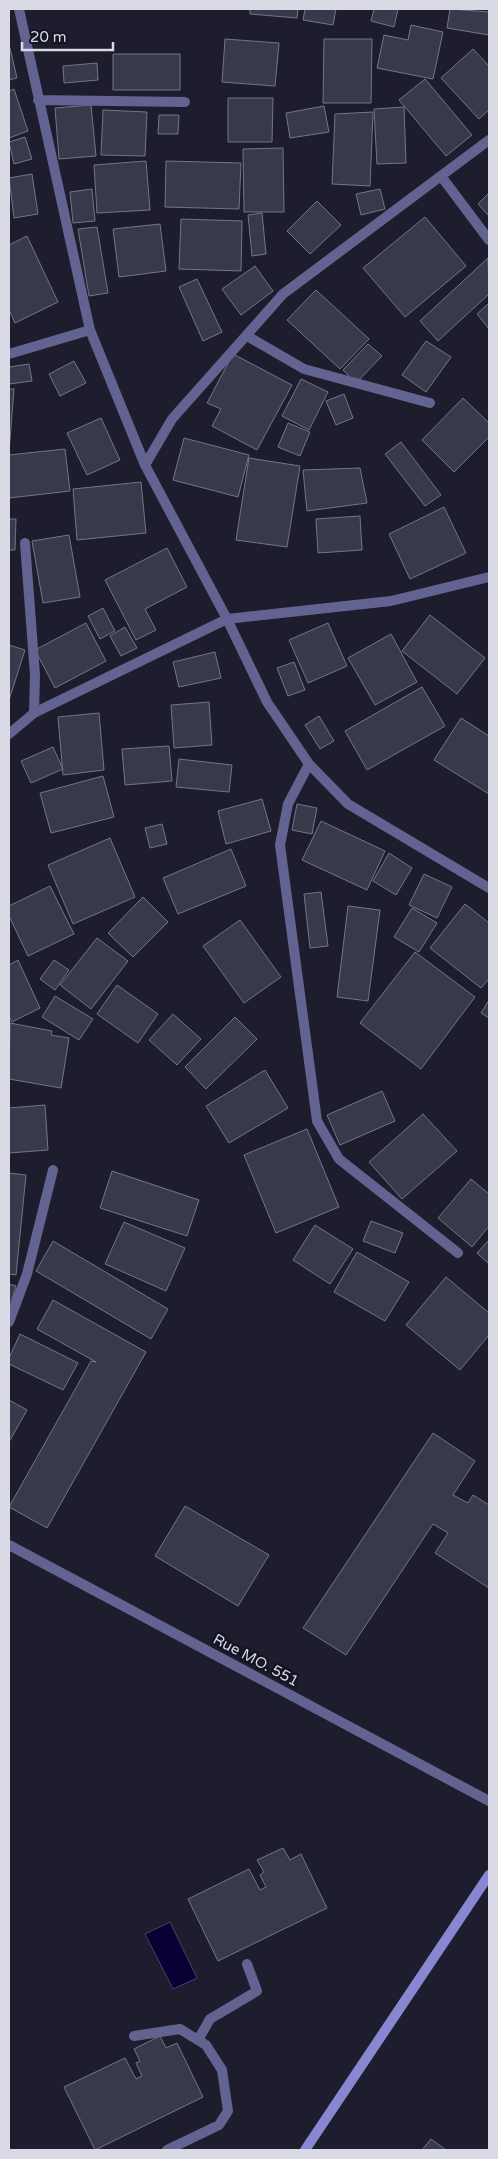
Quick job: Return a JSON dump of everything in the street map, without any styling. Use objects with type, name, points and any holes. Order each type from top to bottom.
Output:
[{"type":"street","points":[[19,9],[90,330],[145,465],[226,619],[267,702],[309,764],[348,804],[489,888]]},
{"type":"street","points":[[38,100],[185,102]]},
{"type":"street","points":[[145,465],[172,420],[283,294],[489,140]]},
{"type":"street","points":[[441,176],[489,240]]},
{"type":"street","points":[[9,354],[90,330]]},
{"type":"street","points":[[247,336],[304,368],[430,403]]},
{"type":"street","points":[[25,543],[36,675],[34,713]]},
{"type":"street","points":[[9,734],[34,713],[226,619],[391,601],[489,577]]},
{"type":"street","points":[[309,764],[288,804],[280,845],[317,1121],[338,1159],[458,1253]]},
{"type":"street","points":[[9,1322],[28,1274],[53,1170]]},
{"type":"street","name":"Rue MO. 551","points":[[9,1545],[489,1801]]},
{"type":"street","points":[[305,2150],[489,1874]]},
{"type":"street","points":[[198,2040],[210,2019],[257,1991],[247,1964]]},
{"type":"street","points":[[134,2036],[180,2029],[206,2045],[222,2070],[228,2112],[219,2125],[167,2150]]},
{"type":"shaded area","points":[[170,1922],[197,1978],[173,1989],[145,1934]]},
{"type":"building","points":[[250,9],[298,9],[297,18],[250,14]]},
{"type":"building","points":[[305,9],[336,9],[333,25],[303,20]]},
{"type":"building","points":[[374,9],[398,9],[394,27],[371,21]]},
{"type":"building","points":[[450,9],[489,12],[489,35],[447,28]]},
{"type":"building","points":[[411,25],[443,32],[433,79],[377,68],[384,35],[408,40]]},
{"type":"building","points":[[225,39],[279,43],[275,86],[222,82]]},
{"type":"building","points":[[324,39],[372,39],[371,103],[323,103]]},
{"type":"building","points":[[9,44],[17,78],[9,80]]},
{"type":"building","points":[[473,49],[489,66],[489,110],[479,119],[441,78]]},
{"type":"building","points":[[113,54],[180,54],[180,90],[113,90]]},
{"type":"building","points":[[97,63],[98,80],[64,83],[63,66]]},
{"type":"building","points":[[425,79],[472,135],[446,156],[399,100]]},
{"type":"building","points":[[14,89],[28,131],[9,138],[9,91]]},
{"type":"building","points":[[228,98],[273,98],[272,142],[228,142]]},
{"type":"building","points":[[91,105],[96,156],[59,159],[55,108]]},
{"type":"building","points":[[324,106],[329,132],[290,138],[286,113]]},
{"type":"building","points":[[404,107],[406,163],[377,164],[374,109]]},
{"type":"building","points":[[103,110],[147,112],[145,156],[101,155]]},
{"type":"building","points":[[373,112],[370,186],[332,184],[335,114]]},
{"type":"building","points":[[159,115],[179,115],[178,134],[158,134]]},
{"type":"building","points":[[25,137],[32,159],[14,164],[9,142]]},
{"type":"building","points":[[283,148],[284,212],[244,212],[243,149]]},
{"type":"building","points":[[146,161],[150,210],[97,213],[94,165]]},
{"type":"building","points":[[166,161],[241,163],[239,209],[165,207]]},
{"type":"building","points":[[32,174],[38,214],[14,218],[9,178]]},
{"type":"building","points":[[92,189],[95,221],[73,223],[70,192]]},
{"type":"building","points":[[380,189],[385,209],[361,215],[356,194]]},
{"type":"building","points":[[489,193],[489,216],[478,204]]},
{"type":"building","points":[[317,201],[341,225],[310,254],[287,231]]},
{"type":"building","points":[[262,213],[266,254],[252,256],[248,215]]},
{"type":"building","points":[[425,217],[466,266],[405,317],[363,268]]},
{"type":"building","points":[[181,219],[242,221],[241,271],[179,269]]},
{"type":"building","points":[[160,224],[166,271],[119,277],[113,229]]},
{"type":"building","points":[[97,227],[108,293],[89,296],[78,229]]},
{"type":"building","points":[[27,236],[58,302],[15,323],[9,310],[9,245]]},
{"type":"building","points":[[488,258],[489,294],[438,341],[420,321]]},
{"type":"building","points":[[255,266],[273,291],[241,315],[222,289]]},
{"type":"building","points":[[197,279],[222,332],[203,341],[179,287]]},
{"type":"building","points":[[316,290],[369,339],[340,369],[287,320]]},
{"type":"building","points":[[489,303],[489,329],[477,314]]},
{"type":"building","points":[[426,341],[451,357],[426,392],[402,375]]},
{"type":"building","points":[[368,344],[382,356],[356,383],[343,370]]},
{"type":"building","points":[[233,354],[292,385],[257,450],[212,426],[221,409],[207,403]]},
{"type":"building","points":[[74,361],[86,383],[60,396],[49,374]]},
{"type":"building","points":[[29,364],[32,381],[9,384],[9,367]]},
{"type":"building","points":[[301,379],[328,392],[309,430],[282,416]]},
{"type":"building","points":[[9,389],[14,389],[9,452]]},
{"type":"building","points":[[344,394],[353,418],[336,425],[326,401]]},
{"type":"building","points":[[463,398],[489,423],[489,437],[454,472],[422,440]]},
{"type":"building","points":[[101,418],[120,460],[87,475],[67,433]]},
{"type":"building","points":[[288,423],[310,432],[300,456],[278,447]]},
{"type":"building","points":[[184,438],[249,455],[238,497],[173,480]]},
{"type":"building","points":[[401,442],[441,495],[425,506],[385,454]]},
{"type":"building","points":[[65,449],[70,491],[9,498],[9,455]]},
{"type":"building","points":[[249,458],[300,466],[287,547],[236,540]]},
{"type":"building","points":[[360,468],[367,503],[307,511],[303,470]]},
{"type":"building","points":[[141,482],[146,533],[77,540],[73,489]]},
{"type":"building","points":[[444,507],[466,553],[410,579],[389,534]]},
{"type":"building","points":[[360,516],[362,550],[318,553],[316,519]]},
{"type":"building","points":[[9,519],[16,519],[15,550],[9,550]]},
{"type":"building","points":[[69,535],[80,597],[43,603],[32,541]]},
{"type":"building","points":[[167,548],[187,587],[145,609],[156,630],[136,640],[105,580]]},
{"type":"building","points":[[103,608],[115,631],[100,639],[88,616]]},
{"type":"building","points":[[430,615],[485,658],[457,694],[402,651]]},
{"type":"building","points":[[86,623],[106,661],[55,688],[35,650]]},
{"type":"building","points":[[328,623],[347,666],[308,683],[289,640]]},
{"type":"building","points":[[125,627],[137,648],[121,656],[110,636]]},
{"type":"building","points":[[391,634],[417,682],[375,705],[348,658]]},
{"type":"building","points":[[9,645],[25,650],[9,700]]},
{"type":"building","points":[[215,652],[221,678],[179,687],[173,662]]},
{"type":"building","points":[[294,662],[305,690],[288,696],[277,668]]},
{"type":"building","points":[[422,687],[445,726],[367,770],[345,731]]},
{"type":"building","points":[[209,702],[212,745],[174,748],[171,705]]},
{"type":"building","points":[[99,713],[104,770],[63,775],[58,717]]},
{"type":"building","points":[[319,716],[334,741],[320,749],[305,725]]},
{"type":"building","points":[[461,718],[489,736],[489,794],[434,760]]},
{"type":"building","points":[[169,746],[172,781],[125,785],[122,749]]},
{"type":"building","points":[[53,747],[63,769],[31,783],[21,761]]},
{"type":"building","points":[[179,759],[232,765],[229,792],[176,787]]},
{"type":"building","points":[[103,776],[114,817],[51,833],[40,793]]},
{"type":"building","points":[[262,799],[271,831],[226,844],[218,811]]},
{"type":"building","points":[[297,804],[317,808],[312,834],[292,830]]},
{"type":"building","points":[[321,821],[385,851],[367,890],[302,860]]},
{"type":"building","points":[[162,824],[167,844],[150,848],[145,828]]},
{"type":"building","points":[[110,838],[135,897],[73,924],[48,865]]},
{"type":"building","points":[[231,849],[246,886],[178,914],[163,878]]},
{"type":"building","points":[[389,853],[412,868],[396,895],[373,881]]},
{"type":"building","points":[[424,874],[452,887],[437,918],[409,905]]},
{"type":"building","points":[[50,886],[74,934],[28,956],[9,916],[9,906]]},
{"type":"building","points":[[321,892],[328,946],[310,948],[304,894]]},
{"type":"building","points":[[143,897],[168,922],[133,957],[108,933]]},
{"type":"building","points":[[465,904],[489,923],[489,979],[481,988],[430,948]]},
{"type":"building","points":[[348,906],[380,910],[368,1001],[337,997]]},
{"type":"building","points":[[412,908],[437,923],[419,952],[394,937]]},
{"type":"building","points":[[240,920],[281,977],[244,1003],[203,946]]},
{"type":"building","points":[[97,938],[128,961],[91,1009],[60,985]]},
{"type":"building","points":[[415,952],[475,997],[421,1069],[360,1023]]},
{"type":"building","points":[[18,960],[40,1008],[12,1022],[9,1016],[9,965]]},
{"type":"building","points":[[54,960],[69,970],[55,990],[40,979]]},
{"type":"building","points":[[117,985],[158,1014],[138,1043],[97,1014]]},
{"type":"building","points":[[55,996],[93,1019],[79,1040],[42,1017]]},
{"type":"building","points":[[489,1000],[489,1018],[481,1013]]},
{"type":"building","points":[[173,1014],[201,1039],[177,1065],[149,1040]]},
{"type":"building","points":[[235,1017],[257,1039],[206,1089],[185,1067]]},
{"type":"building","points":[[10,1023],[52,1031],[51,1035],[69,1038],[61,1088],[9,1079]]},
{"type":"building","points":[[265,1070],[288,1108],[229,1143],[206,1106]]},
{"type":"building","points":[[382,1091],[395,1121],[340,1145],[327,1115]]},
{"type":"building","points":[[45,1105],[48,1150],[9,1153],[9,1108]]},
{"type":"building","points":[[423,1114],[457,1151],[402,1199],[369,1162]]},
{"type":"building","points":[[307,1129],[339,1207],[276,1233],[244,1155]]},
{"type":"building","points":[[112,1171],[199,1200],[187,1236],[100,1208]]},
{"type":"building","points":[[9,1173],[26,1175],[16,1275],[9,1274]]},
{"type":"building","points":[[471,1179],[489,1194],[489,1226],[472,1247],[438,1218]]},
{"type":"building","points":[[371,1221],[403,1233],[395,1253],[363,1241]]},
{"type":"building","points":[[124,1222],[185,1248],[166,1291],[105,1264]]},
{"type":"building","points":[[315,1225],[353,1249],[330,1284],[293,1260]]},
{"type":"building","points":[[489,1240],[489,1264],[477,1253]]},
{"type":"building","points":[[53,1241],[168,1309],[151,1339],[36,1271]]},
{"type":"building","points":[[357,1252],[409,1282],[385,1321],[334,1292]]},
{"type":"building","points":[[446,1277],[489,1313],[489,1335],[460,1370],[406,1325]]},
{"type":"building","points":[[9,1284],[16,1286],[9,1310]]},
{"type":"building","points":[[53,1300],[146,1352],[47,1528],[9,1507],[91,1361],[96,1362],[37,1329]]},
{"type":"building","points":[[20,1334],[78,1363],[63,1390],[9,1364],[9,1358]]},
{"type":"building","points":[[9,1400],[27,1410],[9,1442]]},
{"type":"building","points":[[433,1433],[475,1461],[453,1495],[468,1503],[473,1495],[489,1505],[489,1588],[435,1553],[448,1533],[433,1524],[346,1655],[303,1628]]},
{"type":"building","points":[[185,1506],[269,1555],[238,1606],[155,1556]]},
{"type":"building","points":[[283,1848],[290,1860],[301,1854],[327,1908],[218,1961],[188,1899],[249,1869],[260,1890],[266,1887],[260,1875],[264,1872],[257,1860]]},
{"type":"building","points":[[160,2036],[166,2048],[177,2043],[203,2097],[95,2150],[64,2087],[125,2058],[136,2079],[142,2076],[136,2063],[140,2061],[134,2049]]},
{"type":"building","points":[[431,2139],[446,2150],[422,2150]]}]
